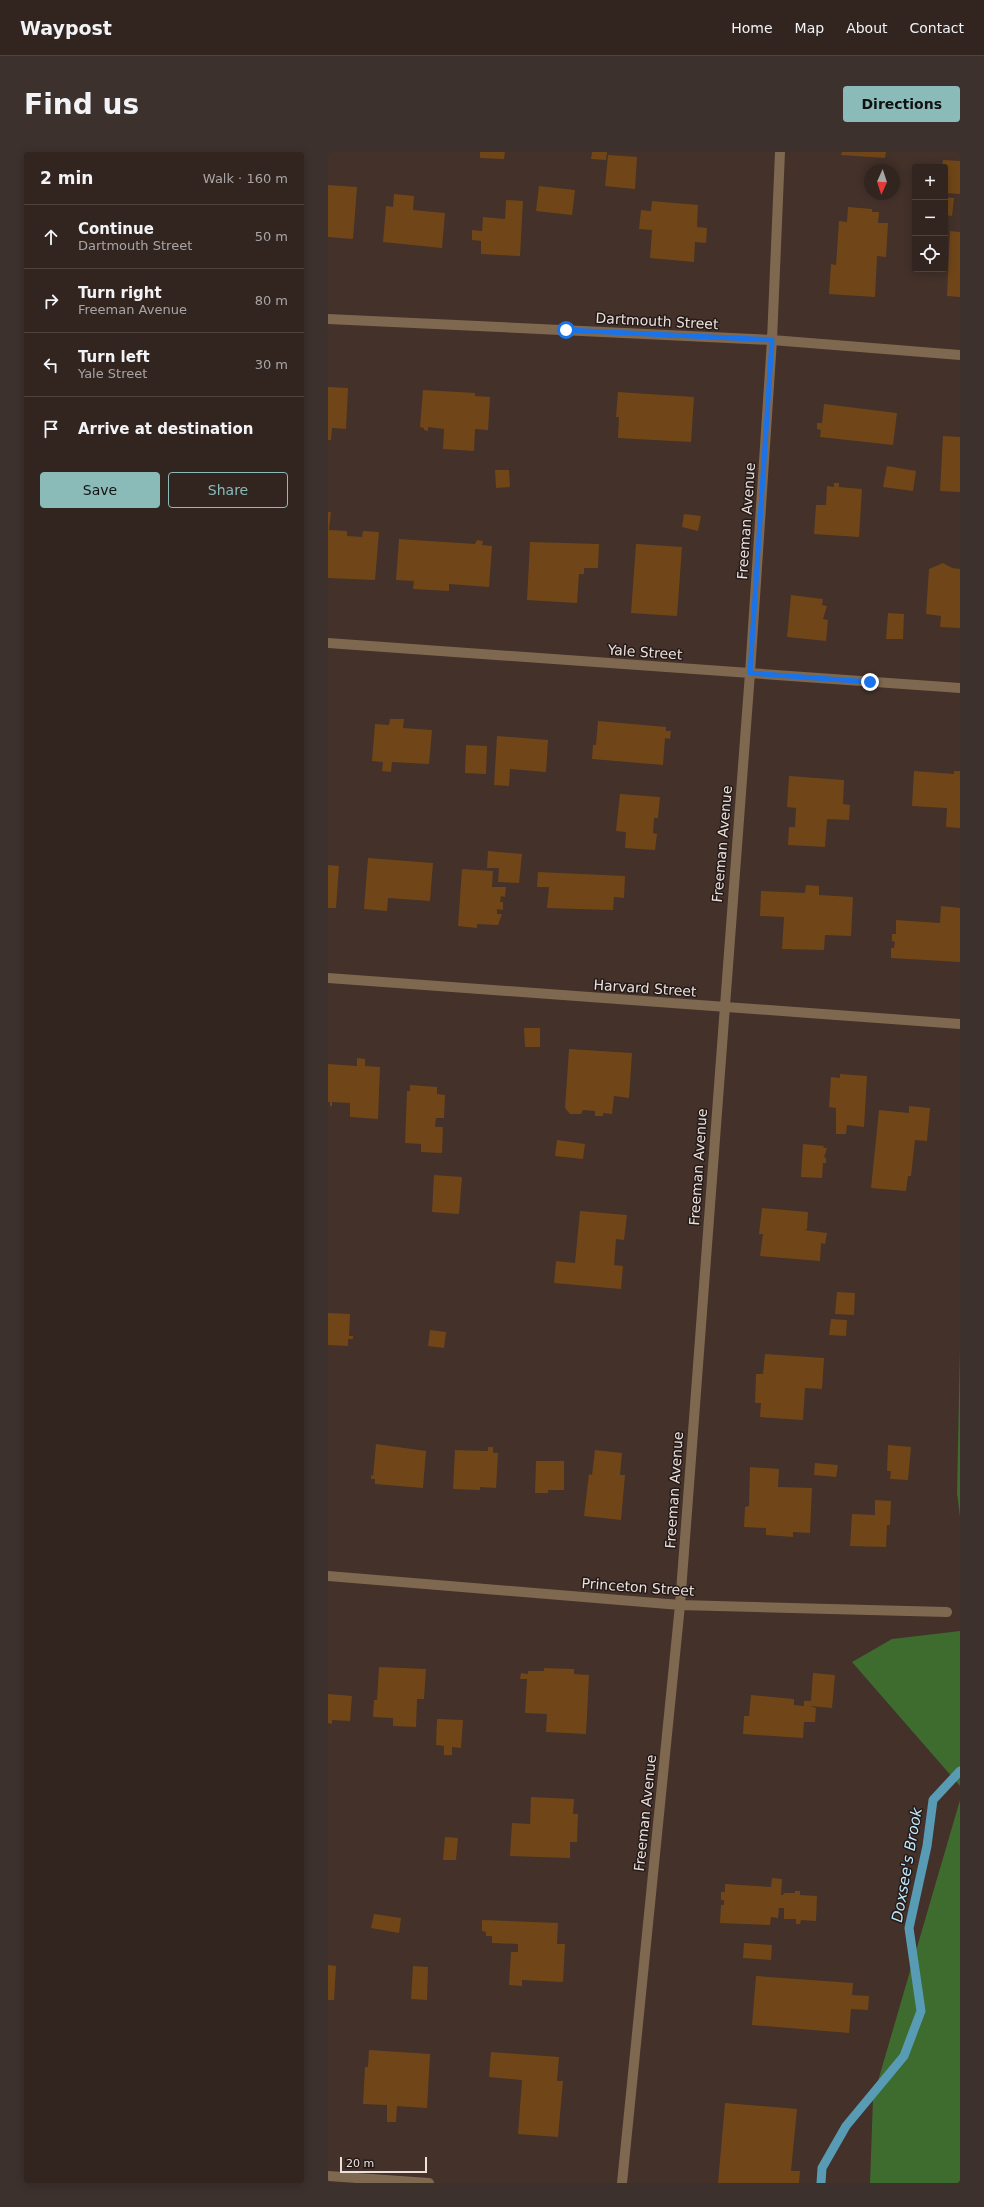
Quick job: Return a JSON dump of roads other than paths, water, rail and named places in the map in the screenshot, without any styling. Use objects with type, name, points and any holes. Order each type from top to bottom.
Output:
[{"type":"street","name":"Freeman Avenue","points":[[622,2183],[680,1605],[750,673],[772,340],[780,152]]},
{"type":"street","name":"Dartmouth Street","points":[[328,319],[772,340],[960,355]]},
{"type":"street","name":"Yale Street","points":[[328,643],[960,688]]},
{"type":"street","name":"Harvard Street","points":[[328,978],[960,1024]]},
{"type":"street","name":"Princeton Street","points":[[328,1576],[680,1605],[947,1612]]},
{"type":"street","points":[[328,2176],[429,2183]]},
{"type":"waterway","name":"Doxsee's Brook","points":[[821,2183],[822,2168],[846,2126],[904,2056],[921,2011],[909,1928],[927,1846],[933,1800],[960,1771]]}]
